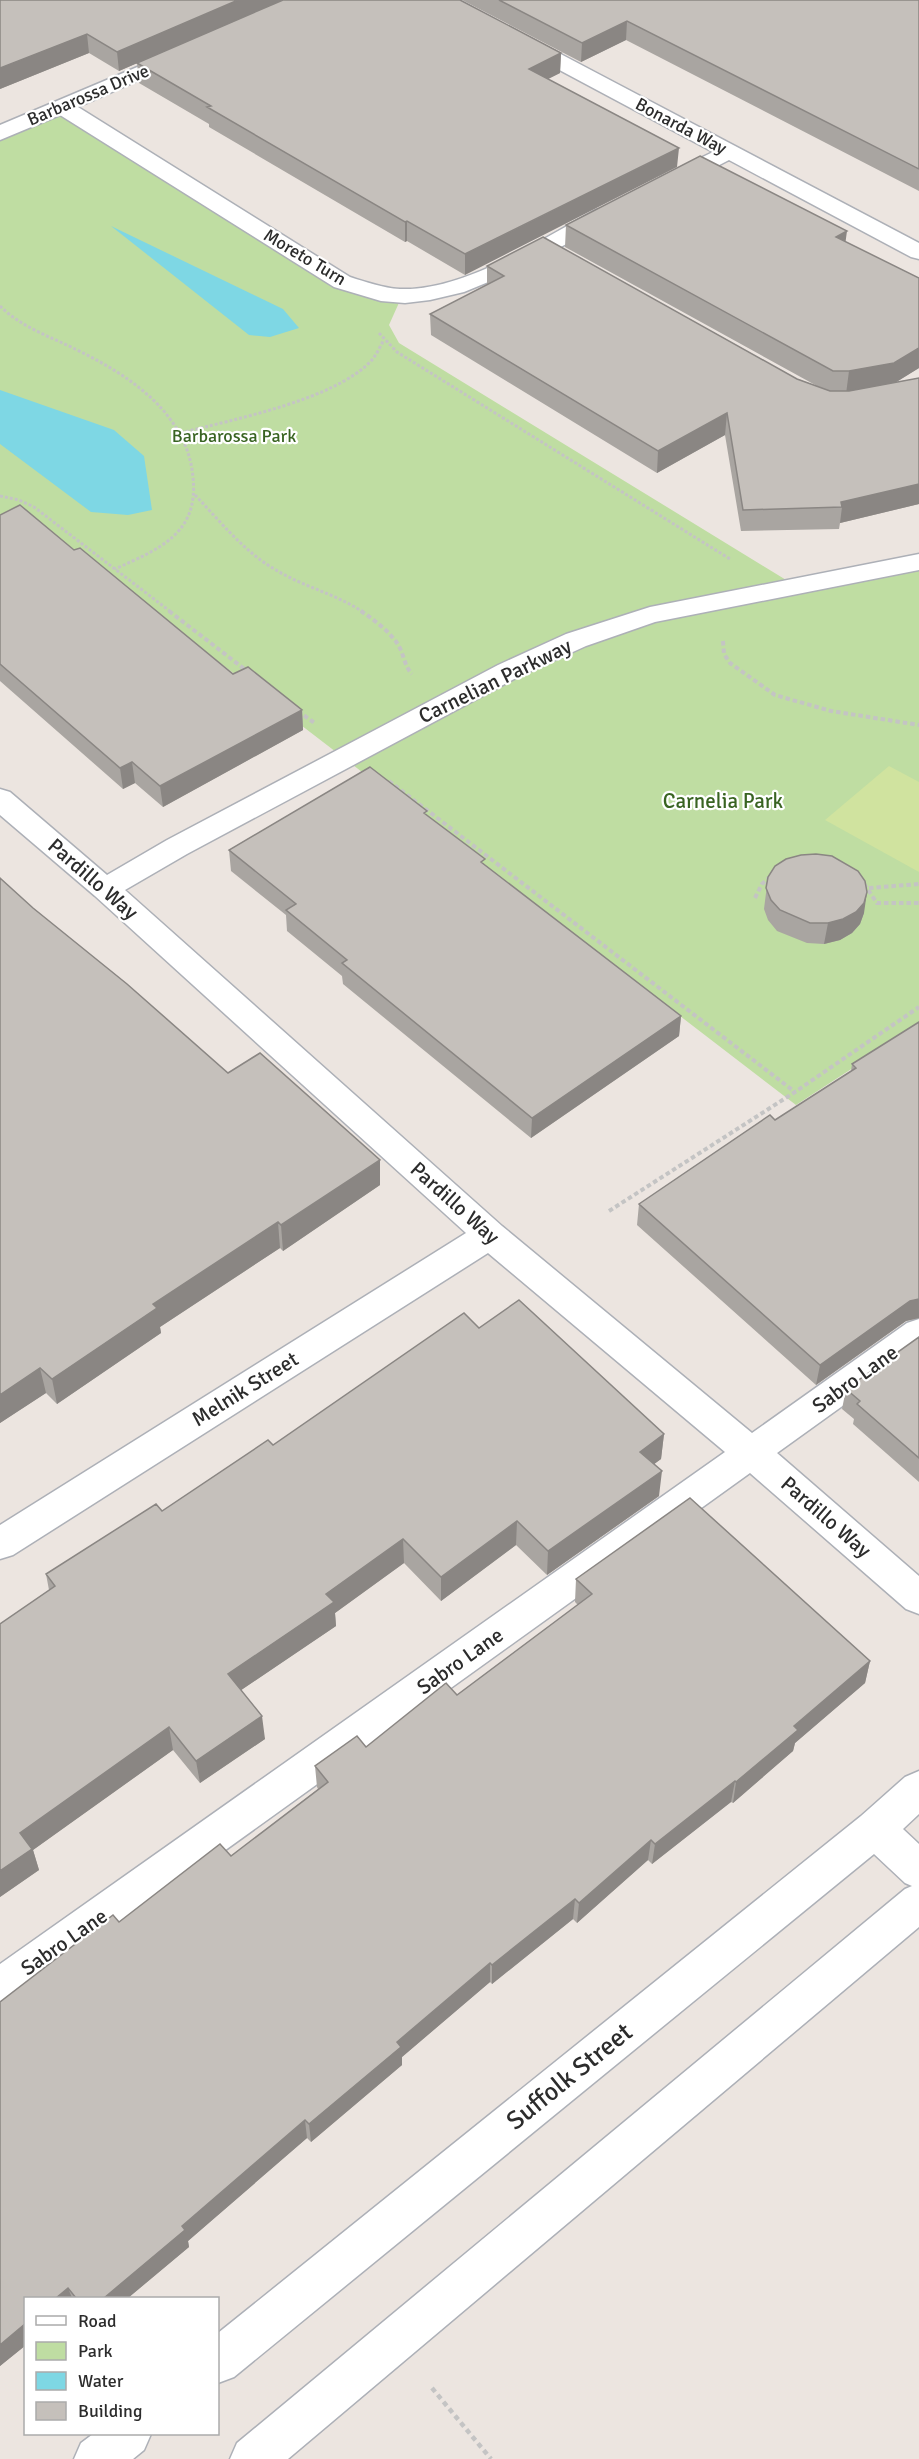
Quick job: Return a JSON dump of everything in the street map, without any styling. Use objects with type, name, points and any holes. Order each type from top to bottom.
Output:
[{"type":"street","name":"Bonarda Way","points":[[443,0],[919,252]]},
{"type":"street","name":"Barbarossa Drive","points":[[0,133],[200,46]]},
{"type":"street","name":"Moreto Turn","points":[[61,106],[342,282],[374,292],[402,296],[435,294],[467,285],[553,253],[627,204]]},
{"type":"street","points":[[648,193],[729,152]]},
{"type":"street","name":"Carnelian Parkway","points":[[105,889],[177,847],[508,671],[576,640],[650,615],[919,562]]},
{"type":"street","name":"Pardillo Way","points":[[0,799],[105,889],[490,1235],[752,1453],[919,1598]]},
{"type":"street","name":"Melnik Street","points":[[0,1544],[490,1235]]},
{"type":"street","name":"Sabro Lane","points":[[0,1988],[919,1333]]},
{"type":"street","name":"Suffolk Street","points":[[219,2360],[875,1829],[919,1789]]},
{"type":"street","points":[[875,1829],[919,1870]]},
{"type":"street","points":[[253,2459],[919,1902]]},
{"type":"street","points":[[97,2459],[126,2435]]},
{"type":"path","points":[[0,306],[21,323],[122,376],[162,407],[181,433],[192,467],[196,504],[190,517],[170,540],[152,552],[115,569]]},
{"type":"path","points":[[378,332],[397,352],[731,559]]},
{"type":"path","points":[[181,433],[269,409],[330,386],[371,360],[384,340]]},
{"type":"path","points":[[195,495],[253,555],[265,563],[348,602],[378,623],[398,644],[408,670],[414,675]]},
{"type":"path","points":[[0,496],[20,500],[34,507],[253,676]]},
{"type":"path","points":[[724,635],[724,654],[730,663],[775,695],[831,711],[919,725]]},
{"type":"path","points":[[289,704],[317,725]]},
{"type":"path","points":[[386,779],[795,1092]]},
{"type":"path","points":[[754,898],[762,884],[776,873]]},
{"type":"path","points":[[861,882],[869,888],[877,903],[919,903]]},
{"type":"path","points":[[869,888],[919,884]]},
{"type":"path","points":[[609,1211],[795,1092],[919,1007]]},
{"type":"path","points":[[432,2388],[490,2459]]},
{"type":"green space","points":[[61,106],[342,282],[402,296],[389,325],[399,343],[796,586],[919,562],[919,1025],[796,1105],[35,521],[0,537],[0,133]]},
{"type":"green space","points":[[889,766],[919,782],[919,872],[825,820]]},
{"type":"water","points":[[111,226],[283,309],[299,328],[270,337],[249,335]]},
{"type":"water","points":[[0,390],[114,430],[144,456],[152,510],[128,515],[91,512],[0,444]]},
{"type":"building","points":[[0,0],[238,0],[117,52],[87,34],[0,68]]},
{"type":"building","points":[[283,0],[460,0],[561,53],[529,69],[679,148],[465,254],[407,221],[405,222],[207,107],[211,106],[137,63]]},
{"type":"building","points":[[499,0],[919,0],[919,169],[627,21],[582,43]]},
{"type":"building","points":[[700,156],[847,231],[836,237],[919,278],[919,348],[894,363],[849,371],[833,371],[566,225]]},
{"type":"building","points":[[543,237],[797,379],[830,391],[849,391],[919,378],[919,484],[841,502],[842,507],[743,510],[727,413],[658,451],[430,314],[504,276],[487,266]]},
{"type":"building","points":[[20,505],[74,550],[80,548],[233,674],[248,667],[302,710],[160,786],[132,762],[120,768],[0,664],[0,515]]},
{"type":"building","points":[[370,767],[427,811],[424,813],[485,859],[481,862],[681,1016],[532,1118],[342,963],[347,960],[286,910],[296,904],[229,850]]},
{"type":"building","points":[[816,854],[832,856],[858,871],[865,881],[867,892],[864,903],[856,912],[828,923],[810,923],[780,910],[771,900],[766,888],[768,877],[775,866],[786,859]]},
{"type":"building","points":[[0,878],[33,908],[127,984],[228,1073],[260,1053],[380,1160],[281,1225],[278,1222],[153,1304],[157,1308],[52,1379],[40,1368],[0,1395]]},
{"type":"building","points":[[919,1022],[919,1299],[910,1301],[820,1365],[639,1204],[770,1115],[775,1120],[856,1068],[852,1064]]},
{"type":"building","points":[[519,1300],[664,1434],[640,1452],[662,1471],[548,1551],[517,1521],[441,1577],[403,1539],[326,1594],[334,1602],[228,1674],[262,1716],[196,1761],[169,1727],[20,1833],[32,1849],[0,1871],[0,1624],[55,1586],[46,1574],[156,1504],[162,1511],[268,1440],[273,1445],[464,1313],[479,1328]]},
{"type":"building","points":[[919,1337],[919,1458],[857,1404],[860,1401],[846,1389]]},
{"type":"building","points":[[690,1498],[870,1661],[794,1726],[798,1730],[736,1782],[655,1844],[651,1840],[579,1903],[575,1899],[492,1965],[490,1963],[397,2042],[401,2047],[309,2124],[305,2120],[182,2226],[185,2230],[105,2297],[75,2297],[68,2288],[57,2297],[24,2297],[24,2325],[0,2345],[0,2002],[113,1915],[119,1922],[220,1844],[231,1856],[328,1782],[315,1766],[357,1736],[366,1747],[446,1683],[457,1695],[592,1594],[576,1579]]},
{"type":"park label","name":"Barbarossa Park","points":[[234,436]]},
{"type":"park label","name":"Carnelia Park","points":[[723,801]]}]
